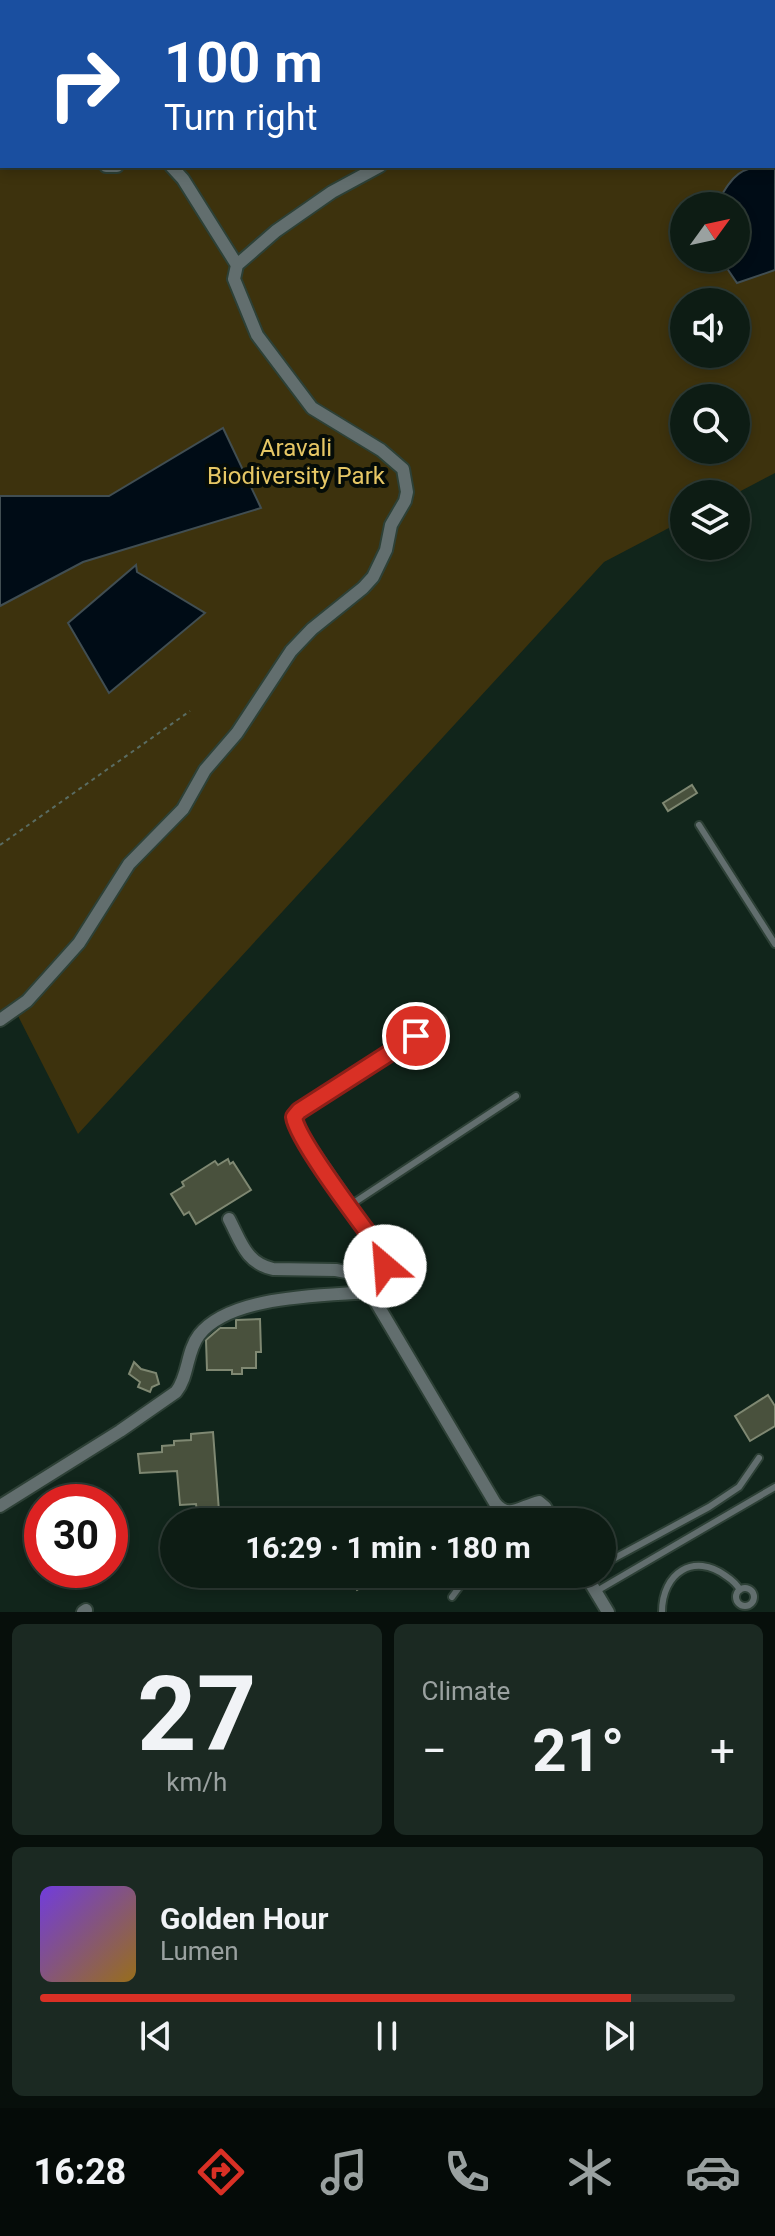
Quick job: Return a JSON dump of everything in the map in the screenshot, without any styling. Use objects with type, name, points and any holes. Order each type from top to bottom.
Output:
[{"type":"street","points":[[0,1020],[27,1001],[79,943],[129,864],[183,809],[205,770],[237,733],[291,651],[373,577],[386,550],[391,525],[405,501],[406,477],[396,461],[316,412],[264,345],[235,286],[237,265],[183,179],[173,168]]},
{"type":"street","points":[[237,265],[287,223],[332,192],[376,168]]},
{"type":"street","points":[[440,1021],[296,1113],[295,1123],[386,1260],[385,1266],[371,1277],[368,1284],[370,1292],[500,1508]]},
{"type":"street","points":[[229,1219],[246,1251],[260,1266],[336,1270],[371,1277]]},
{"type":"street","points":[[0,1506],[176,1392],[199,1334],[224,1314],[270,1301],[370,1292]]},
{"type":"street","points":[[523,1508],[539,1502],[546,1508]]},
{"type":"street","points":[[593,1588],[608,1612]]},
{"type":"lane","points":[[699,825],[775,944]]},
{"type":"lane","points":[[349,1206],[516,1096]]},
{"type":"lane","points":[[616,1557],[709,1507],[739,1487],[759,1458]]},
{"type":"lane","points":[[595,1592],[775,1487]]},
{"type":"lane","points":[[662,1612],[665,1589],[685,1569],[712,1566],[735,1582],[740,1590]]},
{"type":"lane","points":[[452,1597],[459,1588]]},
{"type":"path","points":[[0,845],[190,711]]},
{"type":"green space","name":"Aravali Biodiversity Park","points":[[0,168],[775,168],[775,473],[750,486],[750,480],[670,480],[670,527],[604,562],[78,1134],[14,1008],[0,1014]]},
{"type":"shaded area","points":[[752,168],[775,168],[775,270],[737,283],[730,272],[750,272],[750,192],[724,192],[737,175]]},
{"type":"shaded area","points":[[223,428],[261,508],[83,562],[0,606],[0,496],[109,496]]},
{"type":"shaded area","points":[[136,565],[137,572],[205,613],[109,693],[68,623]]},
{"type":"building","points":[[692,785],[697,793],[668,811],[663,803]]},
{"type":"building","points":[[228,1159],[251,1190],[196,1224],[189,1212],[184,1215],[171,1194],[184,1186],[182,1182],[215,1161],[218,1165]]},
{"type":"building","points":[[260,1319],[261,1352],[256,1352],[256,1368],[242,1368],[242,1374],[232,1374],[232,1370],[207,1370],[206,1340],[220,1328],[236,1328],[236,1320]]},
{"type":"building","points":[[134,1362],[141,1369],[156,1373],[159,1384],[152,1387],[150,1392],[138,1387],[140,1382],[129,1374]]},
{"type":"building","points":[[768,1395],[775,1406],[775,1426],[750,1441],[735,1416]]},
{"type":"building","points":[[213,1432],[219,1508],[180,1505],[177,1471],[140,1473],[138,1454],[162,1452],[162,1446],[174,1445],[174,1441],[191,1440],[191,1434]]},
{"type":"route","points":[[385,1266],[385,1256],[311,1149],[294,1117],[416,1036]]}]
